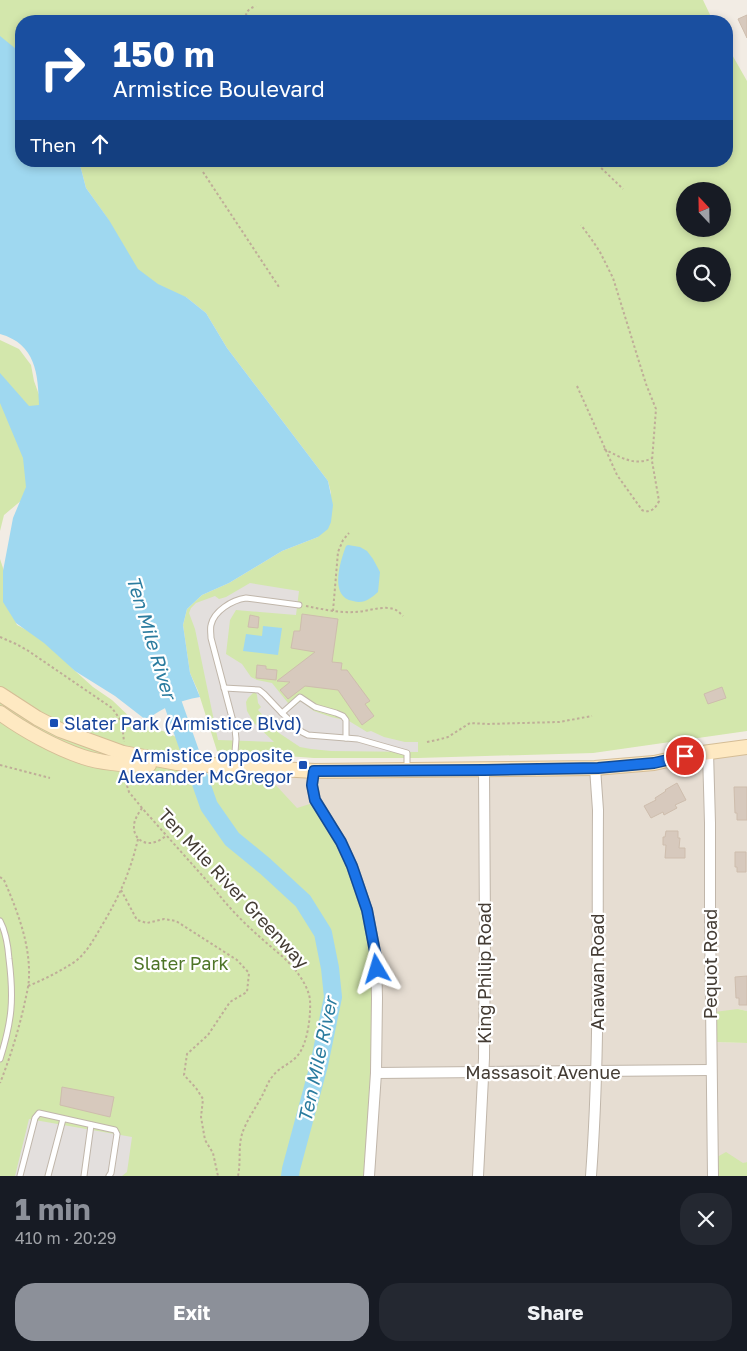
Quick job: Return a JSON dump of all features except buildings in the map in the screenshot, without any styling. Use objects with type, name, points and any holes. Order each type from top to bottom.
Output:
[{"type":"main road","points":[[0,694],[37,718],[60,730],[142,765],[177,763],[314,771],[596,768],[654,763],[708,752],[747,747]]},
{"type":"main road","points":[[0,713],[25,730],[84,757],[123,758]]},
{"type":"street","name":"Pequot Road","points":[[708,752],[713,1176]]},
{"type":"street","name":"Anawan Road","points":[[591,1176],[596,1072],[598,810],[596,768]]},
{"type":"street","name":"King Philip Road","points":[[478,1176],[484,1072],[484,770]]},
{"type":"street","points":[[314,771],[312,785],[315,800],[341,842],[352,866],[367,910],[376,957],[376,1072],[369,1176]]},
{"type":"street","name":"Massasoit Avenue","points":[[376,1072],[711,1070]]},
{"type":"lane","points":[[241,767],[235,729],[211,638],[210,627],[218,612],[240,599],[246,598],[299,605]]},
{"type":"lane","points":[[224,688],[259,690],[302,732],[308,735],[358,739],[407,753],[407,770]]},
{"type":"lane","points":[[282,713],[300,697],[315,707],[343,716],[346,720],[346,738]]},
{"type":"lane","points":[[0,921],[3,926],[8,949],[12,980],[12,1000],[8,1030],[0,1059]]},
{"type":"lane","points":[[20,1176],[35,1118],[39,1114],[115,1130],[117,1134],[109,1176]]},
{"type":"lane","points":[[48,1176],[63,1119]]},
{"type":"lane","points":[[84,1176],[91,1125]]},
{"type":"path","points":[[245,15],[246,12],[256,6]]},
{"type":"path","points":[[600,167],[623,189]]},
{"type":"path","points":[[204,172],[279,287]]},
{"type":"path","points":[[577,386],[617,475],[642,510],[646,512],[654,508],[659,501],[652,458],[656,409],[646,384],[612,278],[600,252],[581,225]]},
{"type":"path","points":[[604,449],[632,462],[642,462],[652,458]]},
{"type":"path","points":[[333,611],[338,552],[343,540],[349,533]]},
{"type":"path","points":[[299,605],[333,611],[356,612],[391,608],[397,610],[403,616]]},
{"type":"path","name":"Ten Mile River Greenway","points":[[0,637],[27,650],[112,708],[122,722],[124,736],[124,779],[129,792],[227,905],[261,938],[282,955],[306,987],[310,999],[310,1017],[306,1040],[299,1054],[272,1077],[242,1134],[238,1176]]},
{"type":"path","points":[[427,742],[442,740],[470,723],[559,722],[592,716]]},
{"type":"path","points":[[0,765],[50,778]]},
{"type":"path","points":[[142,808],[133,825],[138,839],[149,843],[156,842],[166,836]]},
{"type":"path","points":[[28,986],[53,975],[77,960],[91,944],[121,890],[133,859],[138,839]]},
{"type":"path","points":[[121,890],[137,920],[147,923],[164,920],[176,921],[237,960],[249,973],[247,992],[230,1002],[208,1035],[187,1054],[184,1075],[203,1099],[201,1117],[205,1140],[213,1153],[218,1176]]},
{"type":"shaded area","points":[[250,583],[299,591],[296,615],[236,610],[230,620],[226,654],[242,664],[251,677],[272,683],[292,708],[301,701],[314,711],[349,721],[367,732],[371,731],[384,737],[405,742],[418,742],[418,752],[331,751],[300,747],[279,733],[258,710],[261,707],[256,693],[253,693],[246,702],[247,711],[254,723],[274,742],[218,740],[195,629],[189,613],[196,603],[215,596],[219,599],[226,597]]},
{"type":"shaded area","points":[[747,748],[747,1011],[738,1009],[714,1042],[747,1043],[747,1162],[712,1176],[370,1176],[290,810],[263,792],[265,770],[288,768],[288,762],[424,766],[598,764]]},
{"type":"shaded area","points":[[29,1119],[132,1137],[127,1172],[122,1176],[15,1176]]},
{"type":"green space","points":[[0,0],[703,0],[710,15],[15,15],[15,102],[0,66]]},
{"type":"green space","points":[[733,56],[747,81],[747,731],[593,753],[418,758],[314,758],[217,751],[198,691],[190,673],[183,625],[187,609],[202,595],[229,583],[282,551],[318,537],[331,493],[328,481],[227,348],[206,313],[186,297],[159,325],[108,219],[86,188],[81,167],[733,167]]},
{"type":"green space","points":[[0,340],[19,349],[31,365],[34,381],[42,403],[35,489],[4,515],[0,531]]},
{"type":"green space","name":"Slater Park","points":[[0,559],[5,574],[4,597],[17,625],[50,642],[73,669],[93,687],[112,700],[136,723],[166,732],[182,740],[191,753],[189,775],[207,777],[210,766],[265,770],[264,781],[272,781],[297,808],[313,803],[357,879],[379,995],[370,1176],[0,1176]]},
{"type":"green space","points":[[738,1009],[747,1011],[747,1043],[714,1042],[714,1012]]},
{"type":"green space","points":[[726,1152],[743,1163],[747,1162],[747,1176],[712,1176],[717,1157]]},
{"type":"water","points":[[0,36],[15,48],[15,167],[81,167],[86,188],[109,220],[138,269],[158,284],[186,297],[206,313],[227,348],[328,481],[333,505],[331,522],[328,529],[318,537],[282,551],[229,583],[202,595],[187,609],[183,625],[190,673],[200,697],[172,705],[146,720],[115,696],[75,671],[44,643],[16,623],[3,602],[3,571],[13,518],[26,487],[23,458],[0,403],[0,373],[29,406],[39,405],[38,382],[33,362],[21,345],[0,334]]},
{"type":"water","points":[[346,546],[360,547],[367,551],[380,572],[378,592],[364,601],[357,602],[346,598],[341,593],[339,586],[339,569]]},
{"type":"water","points":[[263,626],[282,628],[278,655],[243,651],[246,634],[262,636]]},
{"type":"waterway","name":"Ten Mile River","points":[[165,681],[209,806],[232,839],[303,901],[323,933],[330,968],[333,997],[319,1065],[290,1176]]},
{"type":"place","name":"Slater Park (Armistice Blvd)","points":[[54,723]]},
{"type":"place","name":"Armistice opposite Alexander McGregor","points":[[303,765]]},
{"type":"route","points":[[377,969],[367,910],[352,866],[341,842],[315,800],[312,785],[314,771],[598,768],[654,763],[685,756]]}]
